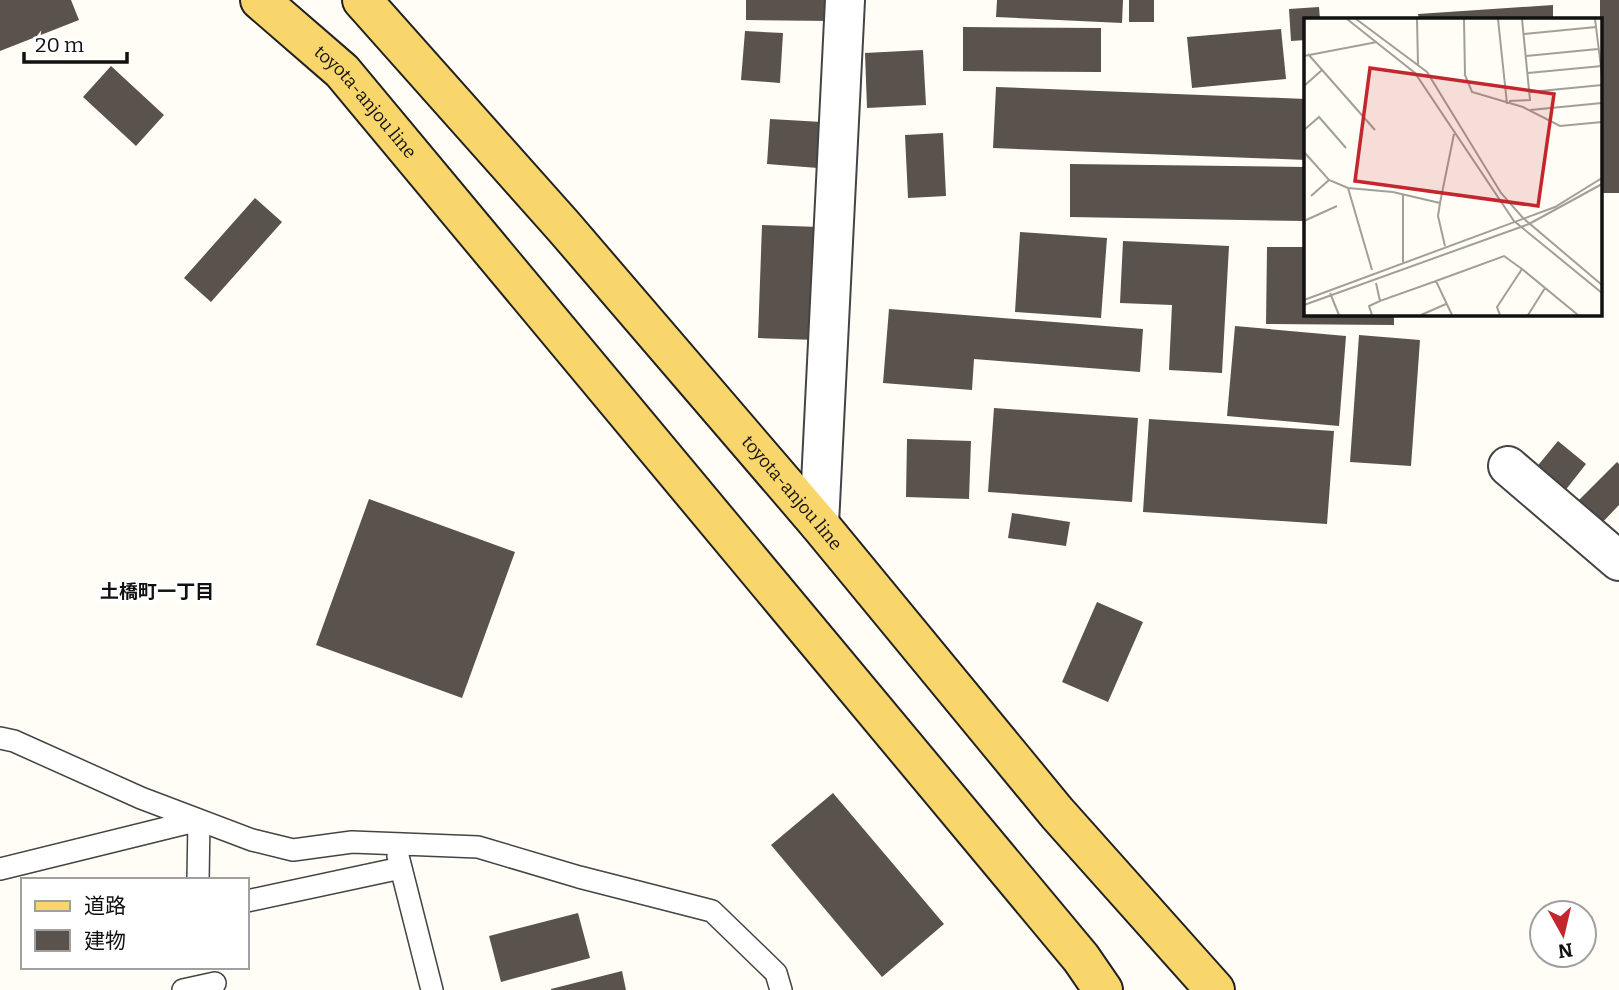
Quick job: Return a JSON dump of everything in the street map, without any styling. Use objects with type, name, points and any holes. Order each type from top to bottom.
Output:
[{"type":"main road","name":"toyota-anjou line","points":[[261,0],[342,71],[1073,947],[1103,990]]},
{"type":"main road","name":"toyota-anjou line","points":[[362,0],[564,227],[819,524],[1057,813],[1215,990]]},
{"type":"street","points":[[819,524],[845,0]]},
{"type":"street","points":[[1508,466],[1619,561]]},
{"type":"lane","points":[[0,738],[13,741],[141,798],[252,840],[293,850],[352,842],[478,847],[579,877],[712,911],[776,974],[781,990]]},
{"type":"lane","points":[[0,869],[199,820]]},
{"type":"lane","points":[[198,878],[199,820]]},
{"type":"lane","points":[[395,843],[432,990]]},
{"type":"lane","points":[[248,901],[401,868]]},
{"type":"lane","points":[[183,990],[214,980]]},
{"type":"building","points":[[0,0],[71,0],[79,20],[0,51]]},
{"type":"building","points":[[746,0],[833,0],[832,21],[746,20]]},
{"type":"building","points":[[997,0],[1123,0],[1122,23],[996,17]]},
{"type":"building","points":[[1129,0],[1154,0],[1154,22],[1129,22]]},
{"type":"building","points":[[1600,0],[1619,0],[1619,193],[1602,193]]},
{"type":"building","points":[[1553,5],[1553,18],[1419,18],[1418,14]]},
{"type":"building","points":[[1319,7],[1320,18],[1304,18],[1304,40],[1291,41],[1289,9]]},
{"type":"building","points":[[963,27],[1101,28],[1101,72],[963,71]]},
{"type":"building","points":[[1281,29],[1286,79],[1192,88],[1187,37]]},
{"type":"building","points":[[745,31],[783,33],[780,83],[741,80]]},
{"type":"building","points":[[923,50],[926,105],[867,108],[865,53]]},
{"type":"building","points":[[111,66],[164,115],[136,146],[83,97]]},
{"type":"building","points":[[996,87],[1304,99],[1304,160],[993,148]]},
{"type":"building","points":[[770,119],[822,122],[818,168],[767,164]]},
{"type":"building","points":[[943,133],[946,196],[908,198],[905,135]]},
{"type":"building","points":[[1070,164],[1304,167],[1304,221],[1070,217]]},
{"type":"building","points":[[255,198],[282,222],[211,302],[184,278]]},
{"type":"building","points":[[762,225],[819,227],[817,340],[758,338]]},
{"type":"building","points":[[1020,232],[1107,238],[1101,318],[1015,312]]},
{"type":"building","points":[[1123,241],[1229,246],[1222,373],[1169,370],[1172,305],[1120,303]]},
{"type":"building","points":[[1267,247],[1304,247],[1304,315],[1394,315],[1394,325],[1266,324]]},
{"type":"building","points":[[889,309],[1143,329],[1140,372],[974,359],[972,390],[883,383]]},
{"type":"building","points":[[1235,326],[1346,336],[1339,426],[1227,416]]},
{"type":"building","points":[[1359,335],[1420,340],[1411,466],[1350,462]]},
{"type":"building","points":[[994,408],[1138,418],[1132,502],[988,492]]},
{"type":"building","points":[[1149,419],[1334,431],[1327,524],[1143,512]]},
{"type":"building","points":[[907,439],[971,441],[969,499],[906,497]]},
{"type":"building","points":[[1558,441],[1586,464],[1564,492],[1535,469]]},
{"type":"building","points":[[1617,462],[1619,505],[1598,527],[1574,505]]},
{"type":"building","points":[[369,499],[515,552],[462,698],[316,645]]},
{"type":"building","points":[[1012,513],[1070,522],[1066,546],[1008,538]]},
{"type":"building","points":[[1097,602],[1143,622],[1108,702],[1062,682]]},
{"type":"building","points":[[833,793],[944,924],[882,977],[771,845]]},
{"type":"building","points":[[578,913],[590,958],[501,982],[489,936]]},
{"type":"building","points":[[622,971],[626,990],[551,990],[551,989]]},
{"type":"district","name":"土橋町一丁目","points":[[157,591]]}]
